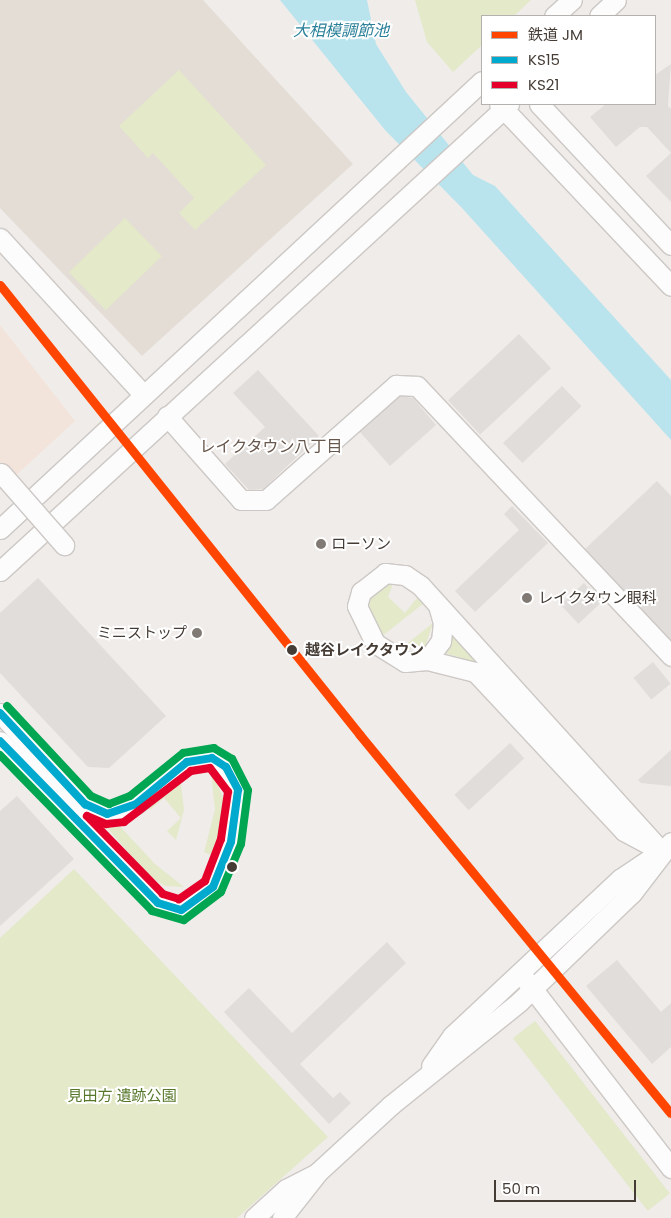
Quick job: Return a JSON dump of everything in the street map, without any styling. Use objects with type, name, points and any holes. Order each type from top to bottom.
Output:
[{"type":"street","points":[[555,15],[572,0]]},
{"type":"street","points":[[600,15],[616,0]]},
{"type":"street","points":[[0,529],[143,394],[481,82]]},
{"type":"street","points":[[540,105],[671,245]]},
{"type":"street","points":[[0,571],[402,202],[503,106],[671,286]]},
{"type":"street","points":[[0,238],[143,394]]},
{"type":"street","points":[[167,416],[241,500],[266,500],[396,385],[417,386],[671,656]]},
{"type":"street","points":[[1,473],[64,545]]},
{"type":"street","points":[[385,573],[405,575],[438,604],[666,846],[624,831],[475,672],[427,660],[405,662],[388,655],[364,627],[357,606],[361,592],[385,573]]},
{"type":"street","points":[[427,660],[441,641],[444,623],[438,604]]},
{"type":"street","points":[[0,713],[85,804],[107,814],[120,813],[136,804],[187,762],[212,758],[226,767],[238,790],[231,842],[213,887],[180,910],[158,903],[0,741]]},
{"type":"street","points":[[428,1072],[452,1036],[620,879],[666,846]]},
{"type":"street","points":[[282,1218],[318,1172],[428,1072],[466,1048],[532,989],[632,893],[666,846]]},
{"type":"street","points":[[520,972],[671,1168]]},
{"type":"street","points":[[254,1218],[286,1189],[318,1172]]},
{"type":"shaded area","points":[[0,0],[203,0],[353,164],[142,356],[0,208]]},
{"type":"shaded area","points":[[671,64],[668,106],[671,109],[671,153],[647,127],[640,127],[616,147],[590,117],[605,105],[656,105],[656,74]]},
{"type":"shaded area","points":[[671,153],[671,202],[646,176]]},
{"type":"shaded area","points":[[0,325],[75,421],[0,490]]},
{"type":"shaded area","points":[[519,334],[551,368],[480,435],[448,400]]},
{"type":"shaded area","points":[[258,370],[319,436],[263,489],[249,490],[225,464],[265,427],[233,393]]},
{"type":"shaded area","points":[[562,386],[581,406],[522,463],[503,443]]},
{"type":"shaded area","points":[[400,396],[413,398],[436,425],[390,466],[360,432]]},
{"type":"shaded area","points":[[657,481],[671,496],[671,642],[584,550]]},
{"type":"shaded area","points":[[512,506],[548,543],[475,612],[455,591],[519,530],[504,514]]},
{"type":"shaded area","points":[[38,578],[166,716],[109,768],[88,767],[0,673],[0,613]]},
{"type":"shaded area","points":[[584,583],[602,602],[578,624],[561,605]]},
{"type":"shaded area","points":[[653,662],[671,684],[651,699],[634,678]]},
{"type":"shaded area","points":[[510,743],[524,758],[469,810],[454,795]]},
{"type":"shaded area","points":[[671,750],[671,786],[641,783],[638,780]]},
{"type":"shaded area","points":[[17,796],[74,859],[0,926],[0,811]]},
{"type":"shaded area","points":[[387,942],[406,963],[300,1064],[333,1098],[340,1092],[351,1103],[329,1124],[224,1012],[249,988],[292,1033]]},
{"type":"shaded area","points":[[617,960],[661,1012],[671,1003],[671,1047],[652,1064],[586,986]]},
{"type":"green space","points":[[415,0],[531,0],[515,15],[481,15],[481,46],[453,72],[427,42]]},
{"type":"green space","points":[[179,70],[266,165],[195,230],[179,213],[194,198],[153,153],[148,158],[119,126]]},
{"type":"green space","points":[[125,218],[162,256],[106,310],[69,272]]},
{"type":"green space","points":[[394,581],[388,597],[405,613],[417,598],[424,603],[381,637],[366,608],[367,599],[382,584]]},
{"type":"green space","points":[[433,623],[425,647],[399,650]]},
{"type":"green space","points":[[457,634],[506,700],[469,660],[447,654],[444,647],[448,637]]},
{"type":"green space","points":[[211,771],[225,802],[213,856],[204,852],[215,810]]},
{"type":"green space","points":[[174,777],[181,784],[184,810],[176,840],[167,831],[181,818],[164,798],[150,810],[144,803]]},
{"type":"green space","points":[[75,810],[116,822],[155,864],[184,887],[165,886],[149,876],[108,829]]},
{"type":"green space","name":"見田方 遺跡公園","points":[[74,869],[328,1137],[237,1218],[0,1218],[0,938]]},
{"type":"green space","points":[[535,1021],[670,1194],[648,1211],[513,1038]]},
{"type":"water","name":"大相模調節池","points":[[280,0],[367,0],[376,44],[406,92],[473,175],[495,186],[671,380],[671,440],[462,208],[385,130]]},
{"type":"rail line","name":"JM","points":[[0,285],[360,735],[671,1113]]},
{"type":"transit line","points":[[0,755],[152,911],[184,920],[221,892],[241,844],[248,790],[232,759],[214,748],[183,753],[130,796],[109,804],[91,796],[7,706]]},
{"type":"transit line","name":"KS15","points":[[0,713],[85,804],[107,814],[136,804],[187,762],[212,758],[226,767],[238,790],[231,842],[213,887],[181,910],[158,903],[0,741]]},
{"type":"transit line","name":"KS21","points":[[210,768],[228,792],[221,839],[205,881],[179,899],[163,894],[87,816],[106,824],[124,822],[191,771],[210,768]]},
{"type":"place","name":"ローソン","points":[[321,544]]},
{"type":"place","name":"レイクタウン眼科","points":[[527,598]]},
{"type":"place","name":"ミニストップ","points":[[197,633]]},
{"type":"place","name":"越谷レイクタウン","points":[[292,650]]},
{"type":"district","name":"レイクタウン八丁目","points":[[271,447]]}]
